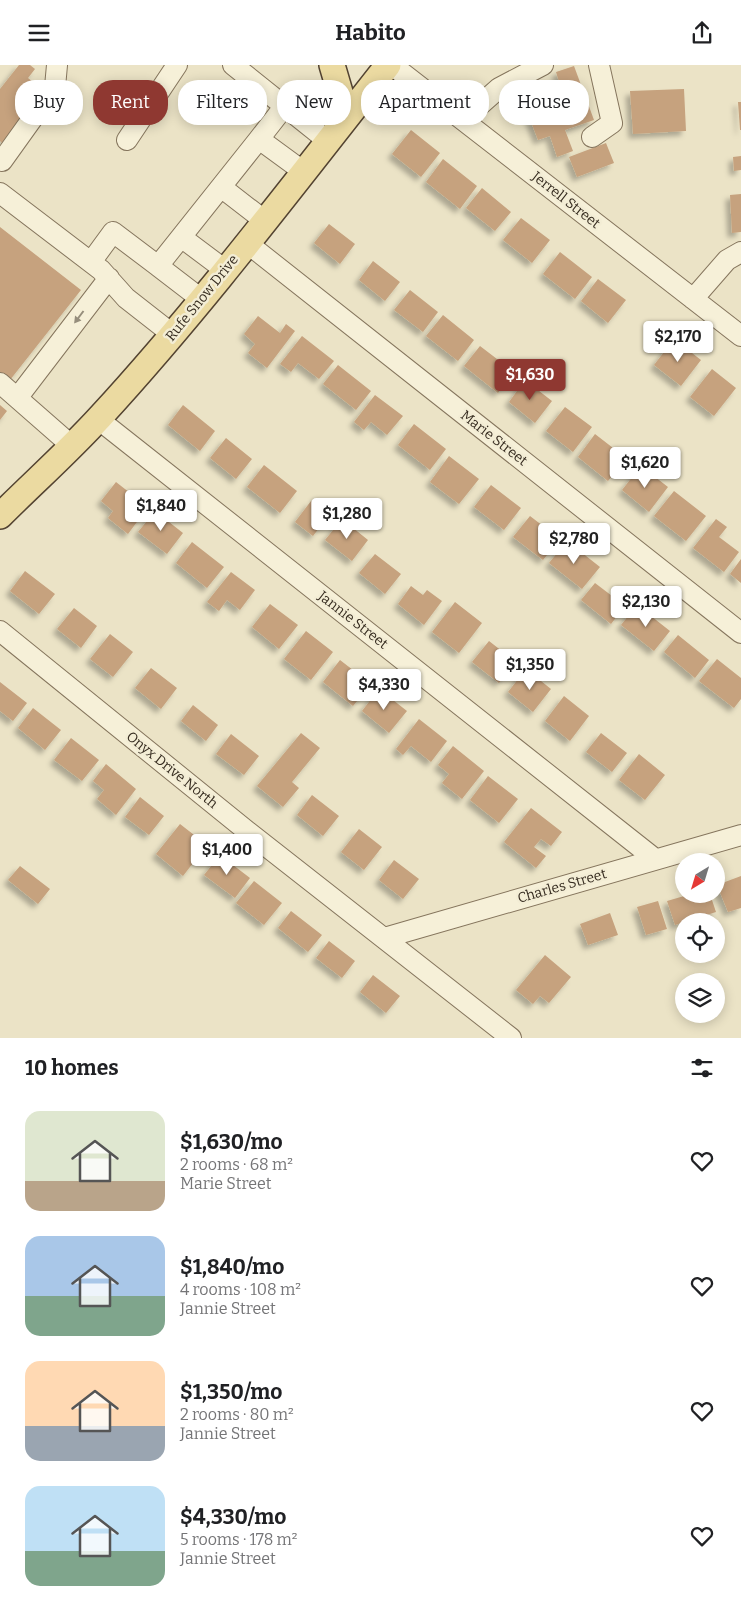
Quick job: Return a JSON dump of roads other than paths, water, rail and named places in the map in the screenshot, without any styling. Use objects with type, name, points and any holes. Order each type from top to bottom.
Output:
[{"type":"main road","points":[[332,65],[342,99],[335,132]]},
{"type":"main road","name":"Rufe Snow Drive","points":[[1,513],[98,419],[172,334],[390,65]]},
{"type":"street","points":[[2,161],[55,87],[58,65]]},
{"type":"street","points":[[128,140],[177,65]]},
{"type":"street","points":[[233,65],[277,101]]},
{"type":"street","name":"Jerrell Street","points":[[390,65],[410,80]]},
{"type":"street","points":[[489,97],[499,88],[543,65]]},
{"type":"street","points":[[592,137],[612,123],[599,65]]},
{"type":"street","points":[[158,266],[277,116]]},
{"type":"street","points":[[321,125],[335,132]]},
{"type":"street","name":"Jerrell Street","points":[[469,125],[741,336]]},
{"type":"street","points":[[259,139],[304,172]]},
{"type":"street","points":[[221,187],[265,221]]},
{"type":"street","points":[[0,193],[91,262],[109,278],[126,298],[172,334]]},
{"type":"street","points":[[91,262],[113,232],[201,299]]},
{"type":"street","points":[[181,237],[225,270]]},
{"type":"street","name":"Marie Street","points":[[247,243],[741,633]]},
{"type":"street","points":[[693,299],[727,260],[741,252]]},
{"type":"street","points":[[18,397],[109,278]]},
{"type":"street","points":[[0,383],[72,446]]},
{"type":"street","name":"Jannie Street","points":[[98,419],[655,859]]},
{"type":"street","name":"Onyx Drive North","points":[[0,631],[511,1038]]},
{"type":"street","name":"Charles Street","points":[[384,938],[741,835]]}]
